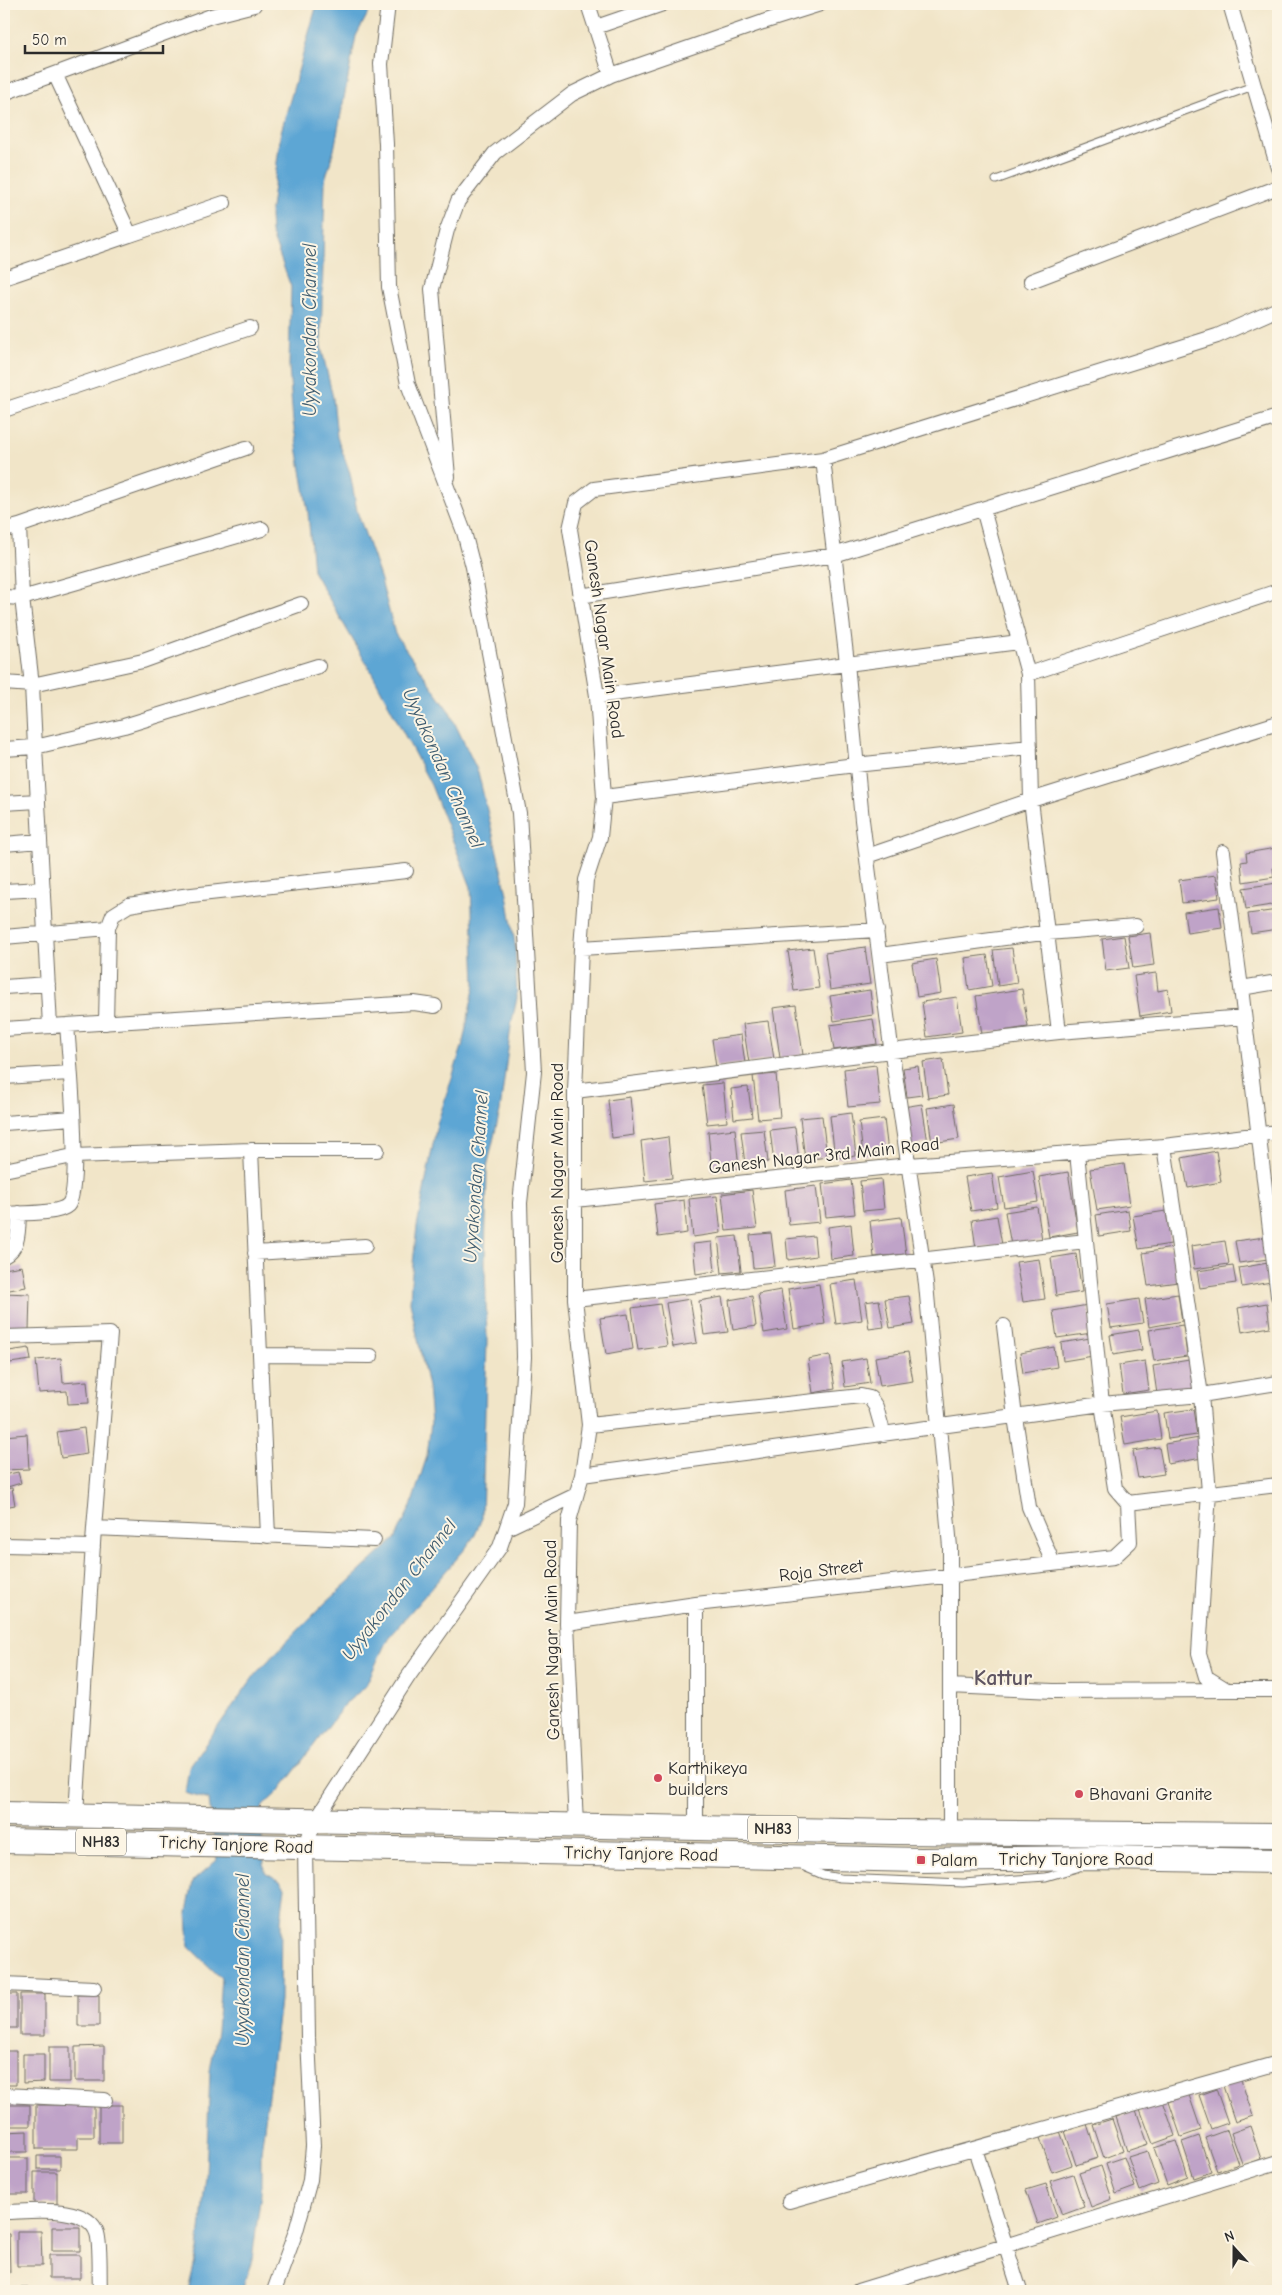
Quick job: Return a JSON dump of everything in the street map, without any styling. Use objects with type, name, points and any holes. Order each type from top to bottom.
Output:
[{"type":"highway","name":"Trichy Tanjore Road","points":[[4,1814],[696,1828],[1278,1835]]},
{"type":"highway","name":"Trichy Tanjore Road","points":[[4,1841],[921,1860],[1103,1858],[1278,1861]]},
{"type":"street","points":[[274,2291],[296,2231],[310,2180],[313,2146],[308,2038],[305,1847],[315,1821],[408,1677],[500,1547],[516,1503],[524,1357],[520,1203],[534,1072],[519,813],[473,567],[464,532],[408,384],[389,287],[386,144],[381,64],[388,4]]},
{"type":"street","points":[[588,4],[611,75]]},
{"type":"street","points":[[596,27],[663,4]]},
{"type":"street","points":[[449,495],[432,289],[447,230],[458,201],[496,154],[572,94],[611,75],[820,4]]},
{"type":"street","points":[[1230,4],[1278,168]]},
{"type":"street","points":[[4,93],[211,16],[254,5]]},
{"type":"street","points":[[55,74],[130,235]]},
{"type":"street","points":[[1031,281],[1278,187]]},
{"type":"street","points":[[4,278],[224,203]]},
{"type":"street","points":[[950,1832],[950,1547],[940,1428],[923,1259],[891,1050],[855,765],[847,663],[823,459],[1217,336],[1278,309]]},
{"type":"street","points":[[4,410],[250,328]]},
{"type":"street","points":[[580,596],[834,555],[1278,417]]},
{"type":"street","points":[[4,530],[246,448]]},
{"type":"street","name":"Ganesh Nagar Main Road","points":[[576,1825],[567,1623],[569,1521],[582,1475],[589,1425],[575,1299],[575,1091],[586,880],[600,836],[604,797],[597,696],[570,529],[576,503],[594,489],[823,459]]},
{"type":"street","points":[[983,509],[1028,674],[1031,800],[1059,1032]]},
{"type":"street","points":[[18,526],[22,598],[32,685],[50,1026]]},
{"type":"street","points":[[4,596],[22,598],[262,529]]},
{"type":"street","points":[[1028,674],[1278,591]]},
{"type":"street","points":[[4,683],[32,685],[143,661],[301,604]]},
{"type":"street","points":[[597,696],[1019,642]]},
{"type":"street","points":[[4,749],[35,747],[124,726],[318,666]]},
{"type":"street","points":[[867,856],[1031,800],[1278,723]]},
{"type":"street","points":[[604,797],[855,765],[1030,747]]},
{"type":"street","points":[[4,803],[38,801]]},
{"type":"street","points":[[4,844],[40,841]]},
{"type":"street","points":[[1223,852],[1278,1296]]},
{"type":"street","points":[[106,1022],[108,928],[113,915],[129,905],[183,896],[406,871]]},
{"type":"street","points":[[4,891],[43,889]]},
{"type":"street","points":[[880,955],[1048,933],[1136,926]]},
{"type":"street","points":[[4,937],[108,928]]},
{"type":"street","points":[[581,948],[877,930]]},
{"type":"street","points":[[1241,988],[1278,982]]},
{"type":"street","points":[[4,987],[48,984]]},
{"type":"street","points":[[4,1029],[414,1002],[435,1006]]},
{"type":"street","points":[[575,1091],[891,1050],[1059,1032],[1244,1017]]},
{"type":"street","points":[[4,1214],[56,1211],[68,1205],[74,1191],[73,1118],[67,1025]]},
{"type":"street","points":[[4,1077],[70,1073]]},
{"type":"street","points":[[4,1123],[73,1118]]},
{"type":"street","name":"Ganesh Nagar 3rd Main Road","points":[[574,1200],[909,1165],[1164,1146],[1278,1132]]},
{"type":"street","points":[[1164,1146],[1201,1395],[1209,1492],[1199,1653],[1206,1677],[1226,1690]]},
{"type":"street","points":[[251,1150],[268,1536]]},
{"type":"street","points":[[4,1170],[73,1156],[251,1150],[377,1150]]},
{"type":"street","points":[[1077,1153],[1102,1404],[1115,1488],[1128,1503],[1278,1484]]},
{"type":"street","points":[[4,1256],[9,1254],[18,1240],[19,1213]]},
{"type":"street","points":[[575,1299],[1086,1242]]},
{"type":"street","points":[[255,1253],[365,1246]]},
{"type":"street","points":[[1004,1326],[1015,1417],[1029,1507],[1053,1563]]},
{"type":"street","points":[[4,1337],[110,1334],[94,1528],[76,1814]]},
{"type":"street","points":[[260,1355],[371,1356]]},
{"type":"street","points":[[582,1475],[940,1428],[1102,1404],[1201,1395],[1278,1383]]},
{"type":"street","points":[[589,1425],[860,1396],[870,1398],[876,1407],[884,1435]]},
{"type":"street","points":[[507,1528],[576,1495]]},
{"type":"street","name":"Roja Street","points":[[567,1623],[696,1604],[1114,1557],[1130,1542],[1128,1503]]},
{"type":"street","points":[[94,1528],[374,1540]]},
{"type":"street","points":[[4,1545],[93,1547]]},
{"type":"street","points":[[696,1604],[696,1828]]},
{"type":"street","points":[[950,1686],[1053,1691],[1278,1690]]},
{"type":"street","points":[[4,1984],[94,1988]]},
{"type":"street","points":[[789,2202],[1278,2063]]},
{"type":"street","points":[[4,2095],[105,2100]]},
{"type":"street","points":[[975,2149],[1020,2291]]},
{"type":"street","points":[[858,2291],[1278,2162]]},
{"type":"street","points":[[4,2212],[72,2212],[88,2218],[97,2232],[100,2291]]},
{"type":"lane","points":[[996,180],[1253,86]]},
{"type":"water","name":"Uyyakondan Channel","points":[[317,4],[373,4],[356,36],[334,150],[325,180],[321,346],[333,398],[337,437],[350,473],[357,511],[381,580],[395,634],[449,711],[478,772],[507,894],[515,944],[517,998],[511,1026],[500,1111],[487,1167],[485,1263],[487,1341],[482,1518],[475,1535],[465,1549],[388,1638],[365,1687],[345,1704],[281,1789],[263,1806],[260,1814],[265,1872],[280,1881],[285,1887],[281,1920],[280,2001],[261,2152],[261,2193],[252,2259],[242,2291],[188,2291],[198,2249],[206,2176],[210,2071],[217,2031],[221,1978],[189,1947],[187,1913],[193,1881],[217,1860],[209,1800],[185,1793],[189,1767],[257,1672],[323,1605],[395,1539],[411,1506],[427,1456],[431,1423],[428,1387],[410,1302],[417,1226],[437,1124],[462,1047],[475,984],[471,887],[431,785],[372,673],[313,571],[308,512],[293,422],[289,366],[291,287],[271,232],[270,216],[281,132]]},
{"type":"building","points":[[1276,848],[1278,867],[1273,868],[1274,877],[1243,882],[1241,862],[1247,861],[1246,853]]},
{"type":"building","points":[[1216,875],[1219,898],[1182,903],[1179,880]]},
{"type":"building","points":[[1277,883],[1278,904],[1246,909],[1243,888]]},
{"type":"building","points":[[1219,907],[1222,928],[1187,933],[1184,912]]},
{"type":"building","points":[[1278,910],[1278,929],[1251,933],[1248,914]]},
{"type":"building","points":[[1150,933],[1154,965],[1133,968],[1128,936]]},
{"type":"building","points":[[1124,936],[1129,968],[1106,971],[1102,939]]},
{"type":"building","points":[[865,947],[870,984],[830,990],[825,953]]},
{"type":"building","points":[[813,948],[819,988],[794,991],[788,951]]},
{"type":"building","points":[[1012,948],[1017,983],[998,986],[993,950]]},
{"type":"building","points":[[987,955],[992,986],[969,990],[965,958]]},
{"type":"building","points":[[936,959],[941,993],[917,997],[912,963]]},
{"type":"building","points":[[1156,973],[1158,991],[1168,989],[1171,1011],[1140,1016],[1134,976]]},
{"type":"building","points":[[1022,989],[1028,1027],[982,1034],[976,996]]},
{"type":"building","points":[[870,990],[873,1015],[834,1021],[830,996]]},
{"type":"building","points":[[957,997],[962,1032],[927,1037],[922,1002]]},
{"type":"building","points":[[796,1005],[803,1055],[780,1058],[773,1008]]},
{"type":"building","points":[[873,1019],[877,1044],[834,1050],[830,1025]]},
{"type":"building","points":[[768,1021],[774,1059],[749,1063],[743,1024]]},
{"type":"building","points":[[741,1035],[745,1063],[716,1067],[712,1039]]},
{"type":"building","points":[[943,1059],[948,1095],[928,1098],[923,1062]]},
{"type":"building","points":[[876,1065],[880,1104],[848,1107],[844,1069]]},
{"type":"building","points":[[918,1066],[922,1095],[907,1097],[903,1068]]},
{"type":"building","points":[[776,1074],[780,1117],[758,1119],[753,1076]]},
{"type":"building","points":[[723,1083],[727,1122],[707,1124],[702,1085]]},
{"type":"building","points":[[748,1087],[752,1117],[734,1119],[731,1089]]},
{"type":"building","points":[[630,1097],[634,1135],[612,1138],[608,1100]]},
{"type":"building","points":[[922,1104],[928,1143],[908,1146],[903,1107]]},
{"type":"building","points":[[954,1104],[959,1139],[932,1143],[927,1108]]},
{"type":"building","points":[[851,1113],[856,1156],[835,1158],[830,1116]]},
{"type":"building","points":[[822,1116],[827,1157],[805,1160],[800,1118]]},
{"type":"building","points":[[884,1119],[888,1152],[863,1155],[859,1122]]},
{"type":"building","points":[[795,1127],[799,1161],[774,1163],[770,1130]]},
{"type":"building","points":[[735,1129],[739,1168],[712,1171],[708,1132]]},
{"type":"building","points":[[764,1130],[768,1162],[745,1164],[741,1132]]},
{"type":"building","points":[[668,1137],[672,1178],[645,1181],[641,1141]]},
{"type":"building","points":[[1216,1151],[1221,1182],[1188,1188],[1182,1158]]},
{"type":"building","points":[[1124,1164],[1130,1205],[1097,1210],[1090,1169]]},
{"type":"building","points":[[1033,1171],[1038,1202],[1004,1207],[999,1177]]},
{"type":"building","points":[[1068,1172],[1078,1232],[1049,1237],[1039,1177]]},
{"type":"building","points":[[992,1173],[997,1207],[971,1211],[965,1177]]},
{"type":"building","points":[[881,1179],[884,1209],[863,1211],[860,1181]]},
{"type":"building","points":[[851,1180],[855,1214],[826,1217],[822,1184]]},
{"type":"building","points":[[816,1186],[820,1222],[789,1225],[785,1190]]},
{"type":"building","points":[[752,1190],[757,1228],[726,1231],[722,1194]]},
{"type":"building","points":[[717,1196],[721,1233],[693,1237],[689,1199]]},
{"type":"building","points":[[684,1200],[687,1233],[658,1237],[654,1204]]},
{"type":"building","points":[[1037,1207],[1042,1240],[1011,1245],[1005,1212]]},
{"type":"building","points":[[1128,1210],[1131,1231],[1099,1236],[1096,1215]]},
{"type":"building","points":[[1166,1211],[1171,1244],[1139,1249],[1133,1216]]},
{"type":"building","points":[[997,1216],[1002,1245],[976,1249],[972,1220]]},
{"type":"building","points":[[901,1217],[906,1254],[874,1257],[870,1221]]},
{"type":"building","points":[[851,1224],[854,1256],[831,1259],[828,1227]]},
{"type":"building","points":[[771,1233],[775,1266],[753,1268],[750,1235]]},
{"type":"building","points":[[737,1236],[741,1271],[722,1273],[718,1238]]},
{"type":"building","points":[[814,1236],[816,1256],[788,1260],[786,1239]]},
{"type":"building","points":[[1265,1237],[1268,1259],[1239,1263],[1235,1241]]},
{"type":"building","points":[[1225,1241],[1229,1264],[1194,1269],[1191,1246]]},
{"type":"building","points":[[712,1242],[715,1271],[696,1274],[693,1244]]},
{"type":"building","points":[[1172,1248],[1178,1282],[1148,1286],[1143,1253]]},
{"type":"building","points":[[1076,1254],[1082,1292],[1056,1296],[1051,1258]]},
{"type":"building","points":[[1039,1259],[1045,1299],[1023,1302],[1016,1262]]},
{"type":"building","points":[[1268,1263],[1271,1282],[1242,1287],[1239,1268]]},
{"type":"building","points":[[22,1266],[26,1287],[4,1291],[4,1269]]},
{"type":"building","points":[[1233,1266],[1236,1283],[1200,1288],[1197,1271]]},
{"type":"building","points":[[856,1280],[862,1320],[836,1324],[830,1284]]},
{"type":"building","points":[[819,1284],[825,1324],[794,1329],[788,1289]]},
{"type":"building","points":[[781,1290],[787,1329],[764,1333],[758,1294]]},
{"type":"building","points":[[4,1293],[30,1294],[29,1330],[4,1330]]},
{"type":"building","points":[[1178,1294],[1182,1321],[1149,1327],[1145,1299]]},
{"type":"building","points":[[752,1296],[756,1326],[733,1330],[729,1300]]},
{"type":"building","points":[[909,1296],[914,1324],[890,1328],[885,1299]]},
{"type":"building","points":[[722,1297],[728,1332],[704,1335],[699,1301]]},
{"type":"building","points":[[690,1299],[697,1343],[673,1347],[666,1303]]},
{"type":"building","points":[[1139,1299],[1143,1323],[1111,1328],[1107,1304]]},
{"type":"building","points":[[879,1300],[884,1327],[869,1329],[865,1302]]},
{"type":"building","points":[[1267,1303],[1270,1327],[1242,1332],[1238,1308]]},
{"type":"building","points":[[660,1304],[667,1346],[638,1350],[632,1308]]},
{"type":"building","points":[[1088,1305],[1092,1333],[1057,1338],[1053,1311]]},
{"type":"building","points":[[628,1314],[633,1349],[606,1354],[600,1318]]},
{"type":"building","points":[[1183,1325],[1187,1356],[1154,1361],[1149,1330]]},
{"type":"building","points":[[1139,1330],[1142,1350],[1113,1355],[1110,1335]]},
{"type":"building","points":[[1090,1338],[1093,1356],[1063,1361],[1061,1343]]},
{"type":"building","points":[[4,1346],[10,1366],[4,1368]]},
{"type":"building","points":[[1054,1347],[1057,1367],[1023,1373],[1020,1353]]},
{"type":"building","points":[[29,1348],[31,1360],[10,1363],[9,1351]]},
{"type":"building","points":[[908,1352],[913,1381],[880,1386],[875,1357]]},
{"type":"building","points":[[830,1355],[835,1389],[813,1393],[808,1359]]},
{"type":"building","points":[[61,1358],[63,1383],[87,1381],[89,1403],[68,1404],[67,1391],[39,1393],[36,1360]]},
{"type":"building","points":[[866,1358],[870,1383],[845,1387],[842,1362]]},
{"type":"building","points":[[1189,1360],[1194,1388],[1157,1394],[1153,1366]]},
{"type":"building","points":[[1145,1361],[1149,1390],[1123,1394],[1119,1365]]},
{"type":"building","points":[[1193,1409],[1197,1435],[1168,1439],[1164,1413]]},
{"type":"building","points":[[1157,1411],[1161,1439],[1125,1445],[1120,1417]]},
{"type":"building","points":[[84,1428],[87,1454],[61,1458],[57,1432]]},
{"type":"building","points":[[27,1434],[29,1469],[4,1470],[4,1436]]},
{"type":"building","points":[[1199,1438],[1202,1458],[1168,1464],[1165,1444]]},
{"type":"building","points":[[1159,1447],[1164,1474],[1138,1478],[1133,1451]]},
{"type":"building","points":[[18,1472],[21,1483],[4,1488],[4,1475]]},
{"type":"building","points":[[12,1488],[15,1505],[4,1507],[4,1489]]},
{"type":"building","points":[[4,1994],[17,1994],[17,2028],[4,2028]]},
{"type":"building","points":[[20,1994],[45,1994],[45,2035],[20,2035]]},
{"type":"building","points":[[78,1995],[99,1995],[99,2026],[78,2026]]},
{"type":"building","points":[[104,2046],[104,2081],[75,2081],[75,2047]]},
{"type":"building","points":[[49,2047],[70,2047],[70,2082],[49,2082]]},
{"type":"building","points":[[4,2051],[16,2051],[16,2085],[4,2085]]},
{"type":"building","points":[[23,2054],[44,2054],[44,2082],[23,2083]]},
{"type":"building","points":[[1241,2080],[1253,2116],[1235,2122],[1223,2086]]},
{"type":"building","points":[[1216,2089],[1228,2123],[1211,2129],[1199,2095]]},
{"type":"building","points":[[1189,2095],[1201,2130],[1181,2137],[1169,2102]]},
{"type":"building","points":[[1163,2101],[1175,2136],[1153,2144],[1140,2109]]},
{"type":"building","points":[[4,2105],[30,2105],[30,2126],[4,2126]]},
{"type":"building","points":[[36,2105],[94,2105],[94,2137],[78,2137],[78,2149],[36,2149]]},
{"type":"building","points":[[99,2105],[122,2105],[122,2143],[99,2143]]},
{"type":"building","points":[[1136,2110],[1148,2144],[1127,2151],[1116,2117]]},
{"type":"building","points":[[1112,2119],[1123,2151],[1104,2158],[1093,2125]]},
{"type":"building","points":[[1087,2124],[1098,2158],[1076,2165],[1065,2131]]},
{"type":"building","points":[[1250,2126],[1261,2159],[1243,2166],[1231,2133]]},
{"type":"building","points":[[1227,2130],[1239,2164],[1217,2171],[1205,2138]]},
{"type":"building","points":[[27,2131],[27,2152],[4,2152],[4,2132]]},
{"type":"building","points":[[1060,2131],[1072,2165],[1052,2172],[1040,2138]]},
{"type":"building","points":[[1199,2136],[1211,2172],[1194,2178],[1182,2142]]},
{"type":"building","points":[[1176,2141],[1188,2177],[1167,2185],[1154,2148]]},
{"type":"building","points":[[1147,2151],[1158,2184],[1140,2191],[1128,2157]]},
{"type":"building","points":[[37,2156],[60,2156],[60,2169],[37,2169]]},
{"type":"building","points":[[1124,2157],[1135,2187],[1116,2194],[1106,2163]]},
{"type":"building","points":[[4,2158],[28,2158],[28,2194],[4,2194]]},
{"type":"building","points":[[1101,2166],[1112,2199],[1091,2207],[1079,2173]]},
{"type":"building","points":[[34,2172],[57,2172],[57,2204],[34,2204]]},
{"type":"building","points":[[1073,2174],[1084,2207],[1062,2215],[1050,2181]]},
{"type":"building","points":[[1046,2184],[1057,2217],[1038,2224],[1026,2190]]},
{"type":"building","points":[[52,2227],[80,2227],[80,2251],[52,2251]]},
{"type":"building","points":[[17,2231],[41,2231],[42,2266],[17,2266]]},
{"type":"building","points":[[4,2234],[9,2234],[10,2273],[4,2273]]},
{"type":"building","points":[[49,2255],[80,2255],[80,2278],[49,2278]]},
{"type":"building","points":[[21,2288],[45,2288],[45,2291],[21,2291]]},
{"type":"building","points":[[50,2288],[83,2288],[83,2291],[50,2291]]},
{"type":"place","name":"Karthikeya builders","points":[[658,1778]]},
{"type":"place","name":"Bhavani Granite","points":[[1079,1794]]},
{"type":"place","name":"Palam","points":[[921,1860]]},
{"type":"district","name":"Kattur","points":[[1003,1678]]}]
